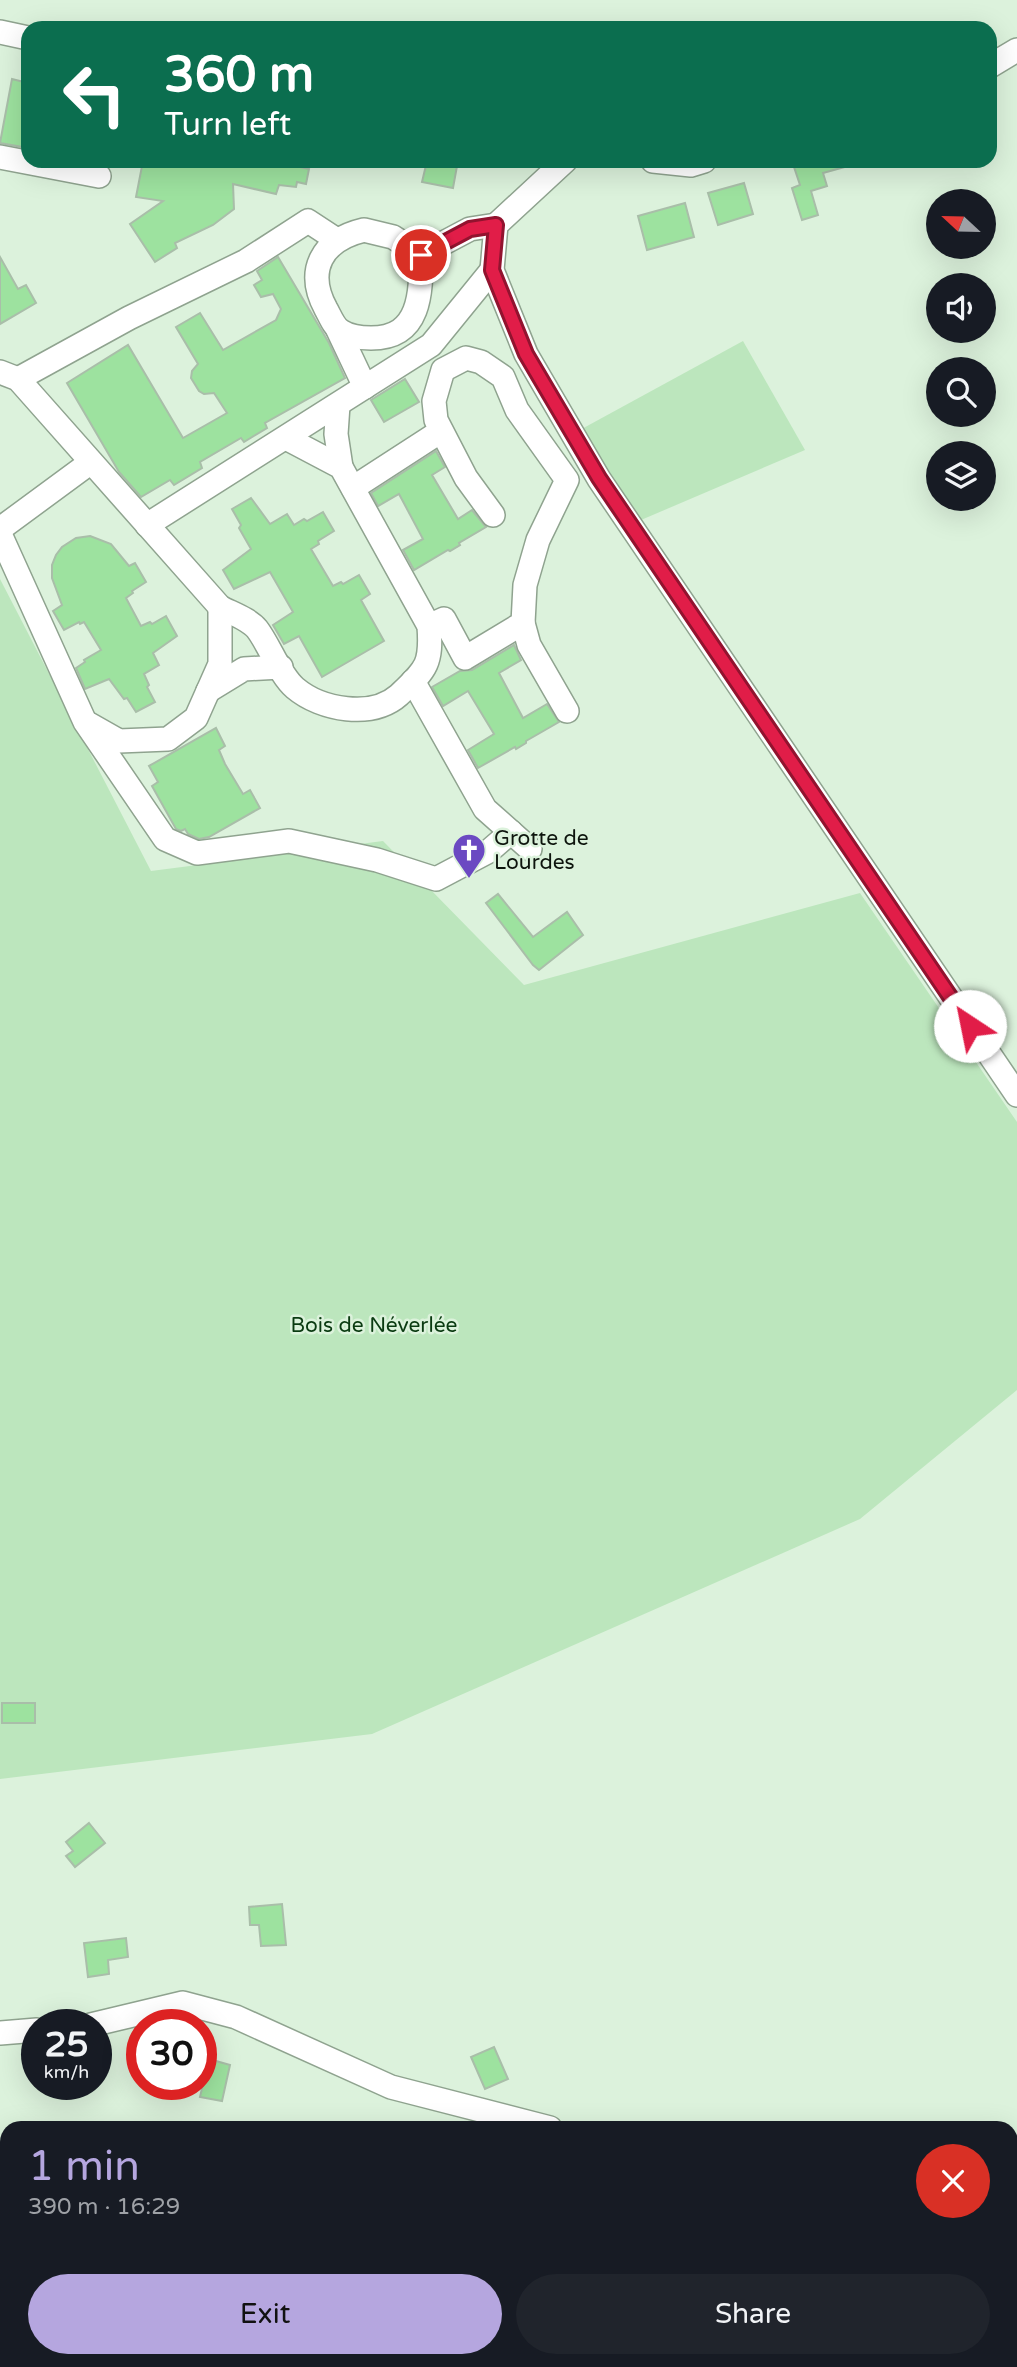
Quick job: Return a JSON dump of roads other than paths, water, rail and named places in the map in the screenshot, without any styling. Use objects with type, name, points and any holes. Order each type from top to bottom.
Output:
[{"type":"street","points":[[0,32],[21,36]]},
{"type":"street","points":[[997,62],[1017,50]]},
{"type":"street","points":[[0,157],[21,161]]},
{"type":"street","points":[[57,168],[99,176]]},
{"type":"street","points":[[421,255],[470,229],[496,225],[557,168]]},
{"type":"street","points":[[337,240],[308,221],[246,261],[9,375],[91,462],[220,607],[255,627],[293,687],[316,702],[363,710],[389,704],[423,672],[431,649],[429,626],[341,467],[336,434],[338,405]]},
{"type":"street","points":[[496,225],[492,270],[526,354],[599,478],[1017,1096]]},
{"type":"street","points":[[365,387],[318,294],[317,270],[323,254],[348,233],[364,230],[393,237],[421,255]]},
{"type":"street","points":[[338,330],[358,338],[384,338],[395,335],[406,326],[415,313],[420,298],[421,255]]},
{"type":"street","points":[[146,525],[430,345],[492,270]]},
{"type":"street","points":[[493,515],[475,492],[436,420],[434,401],[443,370],[466,358],[474,359],[503,377],[517,410],[567,480],[538,540],[524,585],[523,623],[529,645],[566,710]]},
{"type":"street","points":[[353,488],[441,431]]},
{"type":"street","points":[[286,438],[341,467]]},
{"type":"street","points":[[91,462],[0,532],[85,722],[165,839],[197,853],[289,841],[377,860],[436,878],[489,851],[511,832]]},
{"type":"street","points":[[85,722],[119,741],[168,739],[196,718],[220,664],[220,607]]},
{"type":"street","points":[[429,626],[444,619],[465,658],[523,623]]},
{"type":"street","points":[[208,691],[244,669],[281,667]]},
{"type":"street","points":[[413,681],[485,809],[530,849]]},
{"type":"street","points":[[112,2020],[183,2003],[236,2017],[391,2087],[523,2121]]},
{"type":"street","points":[[0,2033],[21,2031]]},
{"type":"place","name":"Grotte de Lourdes","points":[[469,880]]},
{"type":"park label","name":"Bois de Néverlée","points":[[374,1325]]}]
